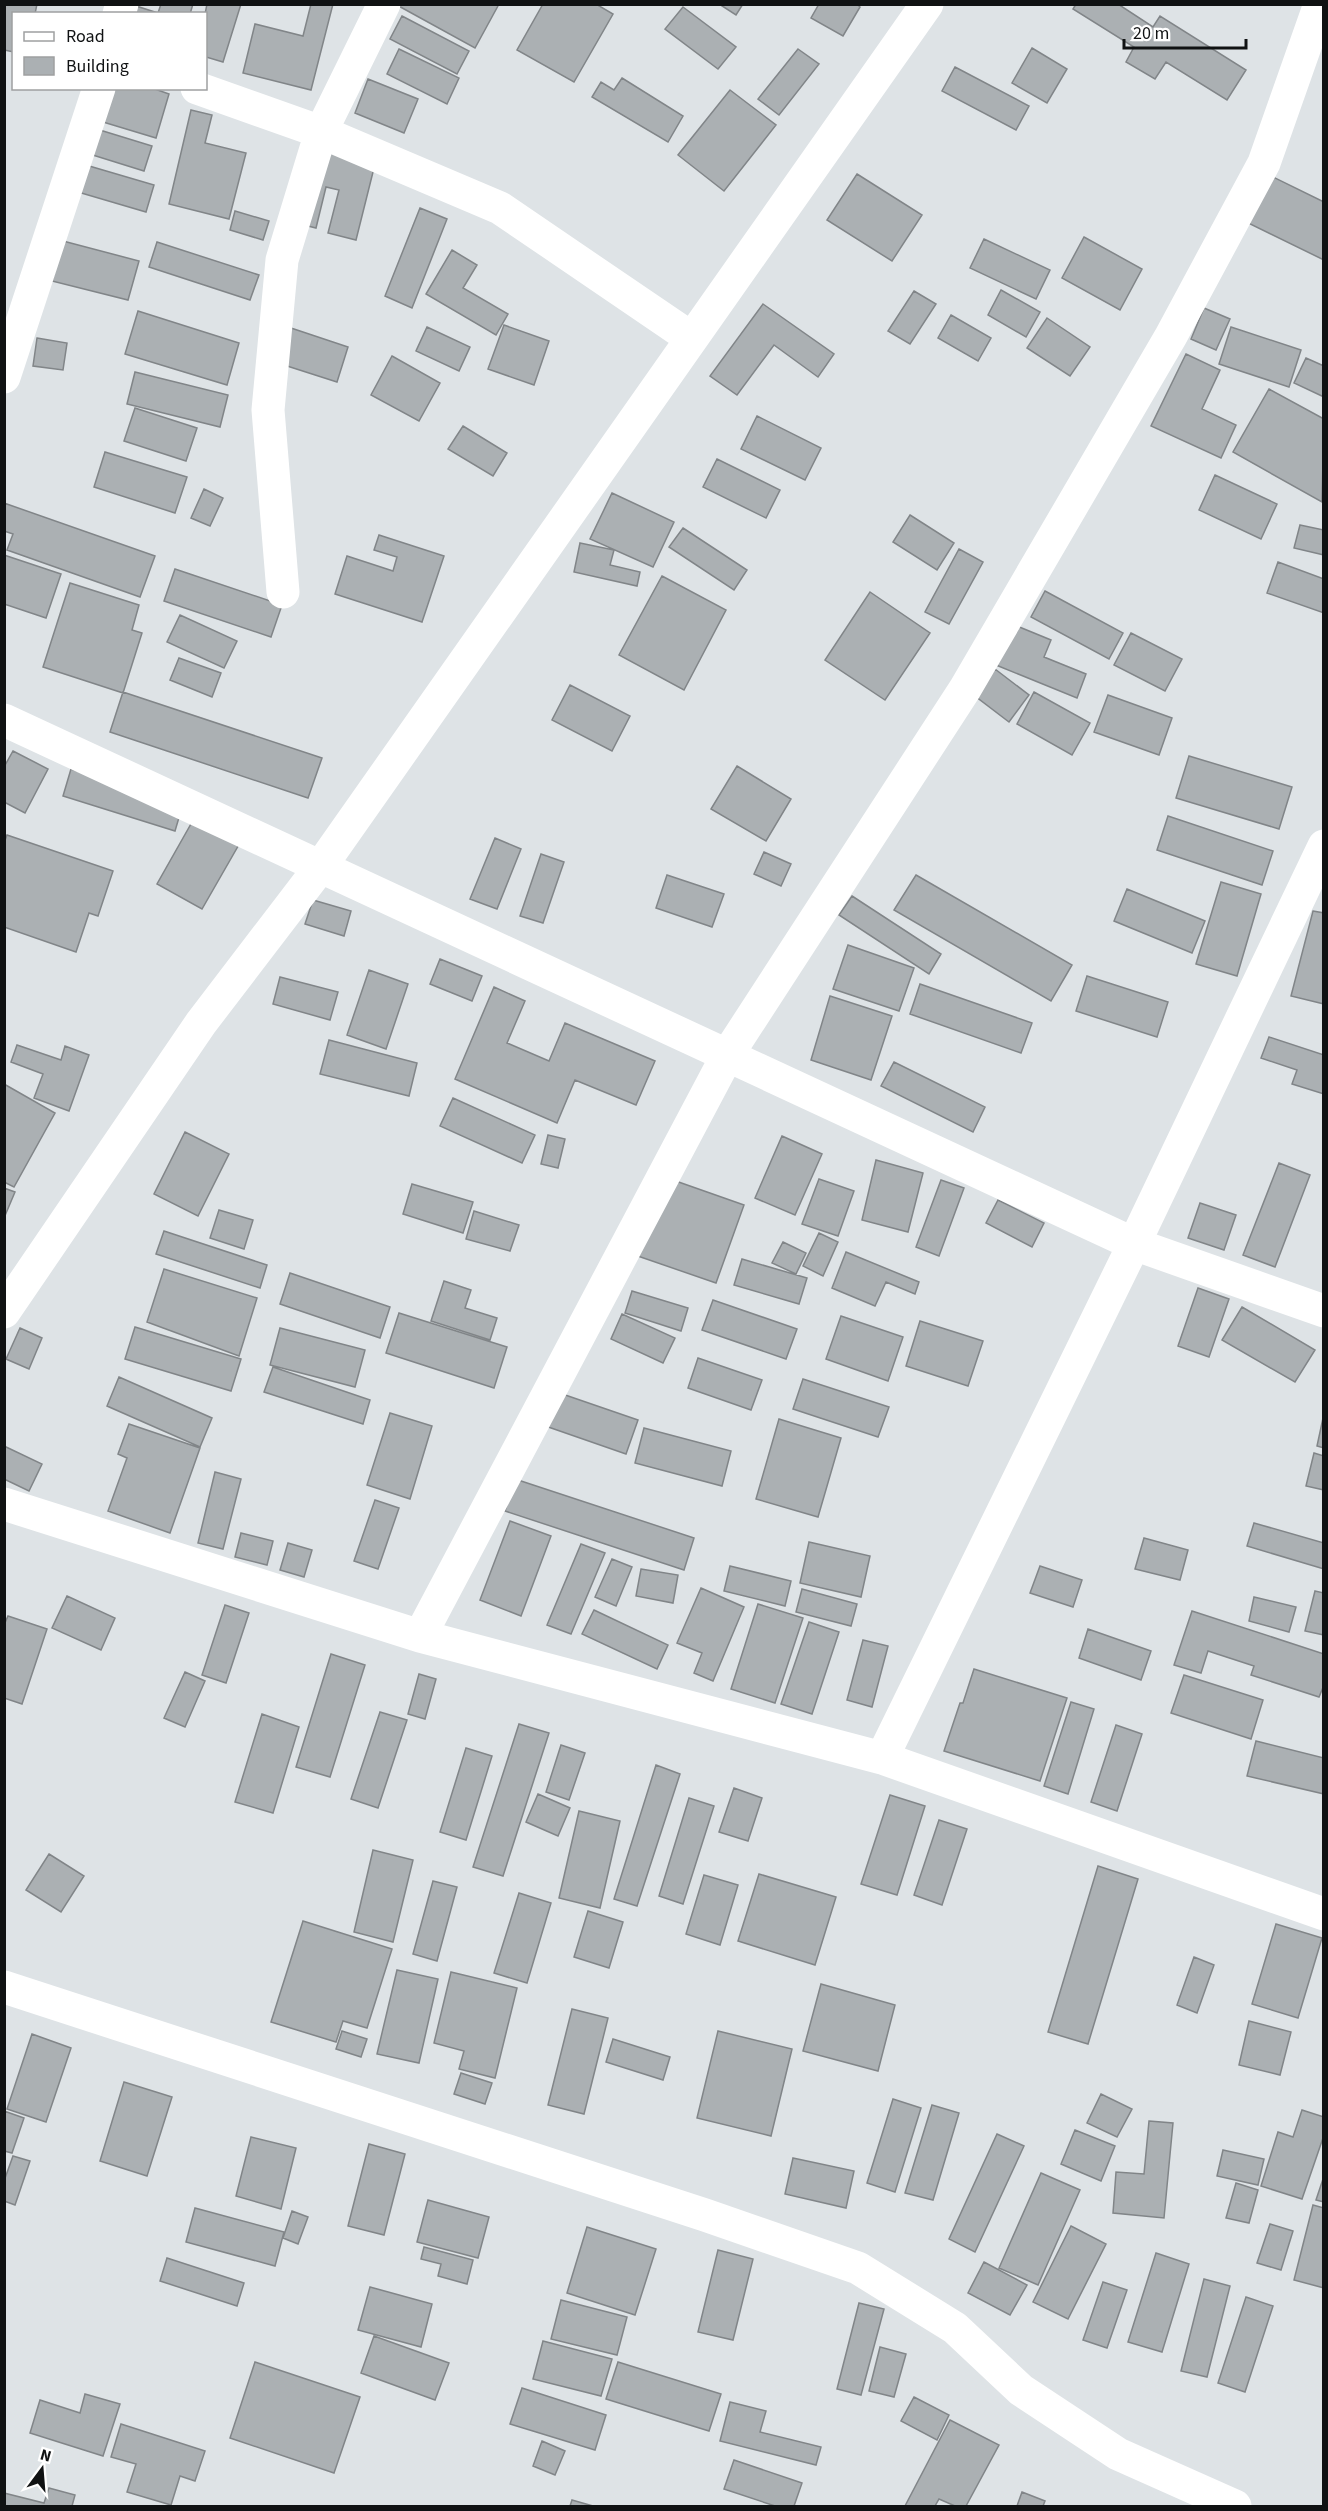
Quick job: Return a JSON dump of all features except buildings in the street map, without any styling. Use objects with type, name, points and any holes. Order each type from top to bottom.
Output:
[{"type":"street","points":[[283,592],[268,410],[282,260],[321,132],[384,4]]},
{"type":"street","points":[[4,1311],[201,1023],[321,866],[927,4]]},
{"type":"street","points":[[420,1636],[728,1054],[965,689],[1171,336],[1264,163],[1320,4]]},
{"type":"street","points":[[4,377],[98,90]]},
{"type":"street","points":[[203,90],[321,132],[500,208],[691,338]]},
{"type":"street","points":[[4,720],[1134,1244],[1323,1311]]},
{"type":"street","points":[[882,1758],[1134,1244],[1323,846]]},
{"type":"street","points":[[4,1504],[420,1636],[882,1758],[1323,1914]]},
{"type":"street","points":[[4,1987],[705,2215],[858,2268],[955,2328],[1022,2390],[1118,2454],[1235,2506]]}]
